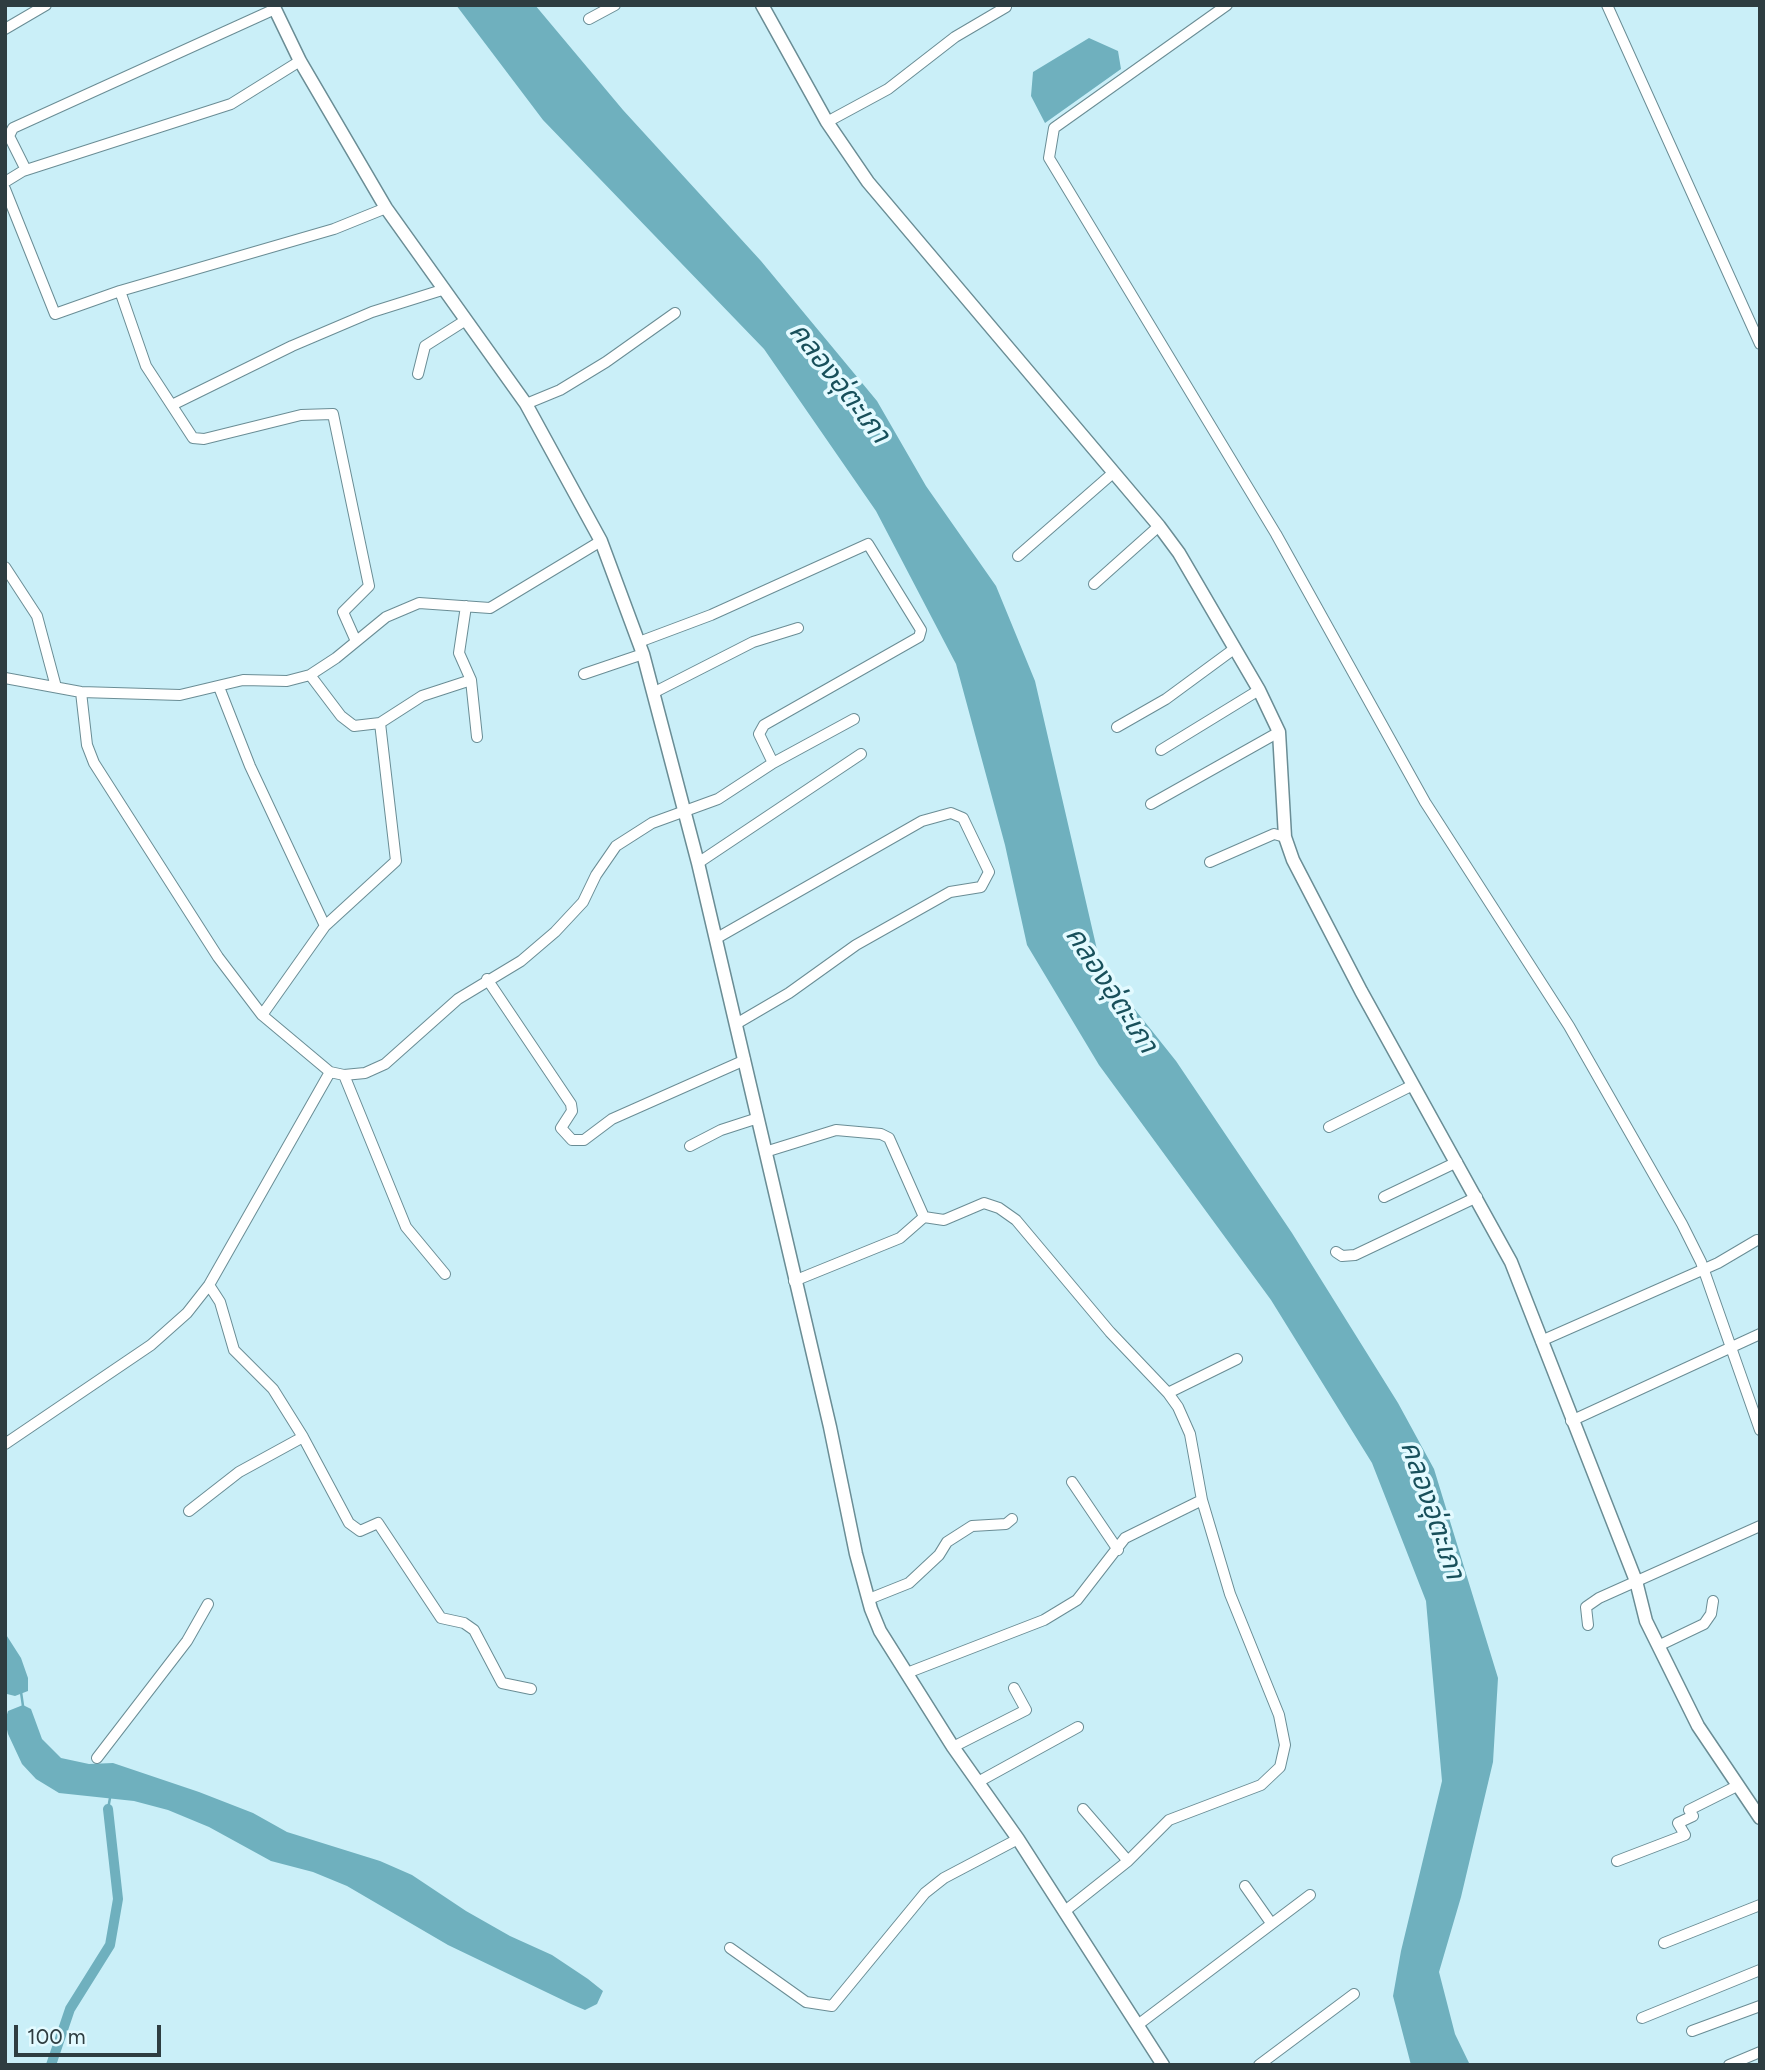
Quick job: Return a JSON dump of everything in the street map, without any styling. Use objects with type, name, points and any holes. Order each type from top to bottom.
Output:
[{"type":"street","points":[[5,29],[46,5]]},
{"type":"street","points":[[589,19],[615,5]]},
{"type":"street","points":[[1227,5],[1054,128],[1049,158],[1276,534],[1425,802],[1569,1026],[1682,1224],[1703,1269],[1760,1430]]},
{"type":"street","points":[[1607,5],[1760,344]]},
{"type":"street","points":[[764,6],[827,122],[868,182],[1159,526],[1179,553],[1259,690],[1279,732],[1286,837],[1305,884],[1511,1262],[1571,1421],[1636,1581],[1646,1621],[1698,1726],[1760,1818]]},
{"type":"street","points":[[26,170],[9,136],[13,128],[274,7],[300,61],[386,208],[526,404],[601,541],[641,648],[717,938],[794,1281],[869,1599],[880,1631],[953,1747],[1018,1839],[1139,2024],[1163,2065]]},
{"type":"street","points":[[827,122],[888,89],[955,37],[1006,7]]},
{"type":"street","points":[[5,182],[26,170],[231,104],[300,61]]},
{"type":"street","points":[[5,190],[55,314],[120,291],[302,239],[386,208]]},
{"type":"street","points":[[172,405],[304,341],[373,312],[442,290]]},
{"type":"street","points":[[120,291],[146,366],[193,438],[204,439],[301,415],[332,414],[369,586],[343,612],[355,639]]},
{"type":"street","points":[[526,404],[560,390],[595,369],[675,313]]},
{"type":"street","points":[[418,374],[425,345],[466,320]]},
{"type":"street","points":[[1018,556],[1113,473]]},
{"type":"street","points":[[1094,584],[1159,526]]},
{"type":"street","points":[[5,678],[81,692],[180,695],[243,680],[287,681],[310,675],[336,658],[355,639],[386,617],[419,603],[490,608],[601,541]]},
{"type":"street","points":[[584,674],[868,544],[921,630],[919,637],[764,725],[759,734],[773,763]]},
{"type":"street","points":[[5,567],[37,616],[56,687]]},
{"type":"street","points":[[466,607],[459,653],[471,680],[477,737]]},
{"type":"street","points":[[653,693],[753,642],[798,628]]},
{"type":"street","points":[[1116,727],[1167,699],[1234,649]]},
{"type":"street","points":[[310,675],[341,716],[354,726],[380,723],[422,696],[471,680]]},
{"type":"street","points":[[219,687],[250,766],[325,926]]},
{"type":"street","points":[[1161,750],[1259,690]]},
{"type":"street","points":[[81,692],[87,745],[94,763],[218,957],[262,1015],[330,1072],[344,1075],[365,1073],[385,1064],[458,999],[487,979],[521,961],[555,932],[583,902],[596,875],[616,846],[652,823],[718,799],[773,763],[854,719]]},
{"type":"street","points":[[262,1015],[325,926],[397,861],[380,723]]},
{"type":"street","points":[[1152,804],[1279,732]]},
{"type":"street","points":[[698,863],[861,754]]},
{"type":"street","points":[[717,938],[922,821],[951,813],[963,818],[989,872],[981,887],[950,892],[856,946],[789,993],[736,1024]]},
{"type":"street","points":[[1210,862],[1274,834],[1286,837]]},
{"type":"street","points":[[487,979],[571,1104],[572,1111],[561,1128],[572,1140],[584,1140],[612,1119],[745,1060]]},
{"type":"street","points":[[5,1444],[151,1345],[187,1313],[209,1285],[330,1072]]},
{"type":"street","points":[[344,1075],[406,1227],[444,1274]]},
{"type":"street","points":[[1329,1127],[1413,1085]]},
{"type":"street","points":[[690,1146],[721,1130],[758,1118]]},
{"type":"street","points":[[765,1153],[836,1130],[881,1134],[889,1138],[924,1217]]},
{"type":"street","points":[[1384,1197],[1457,1162]]},
{"type":"street","points":[[1336,1252],[1342,1256],[1355,1255],[1477,1197]]},
{"type":"street","points":[[794,1281],[900,1238],[924,1217],[944,1220],[984,1203],[1008,1214],[1178,1407],[1189,1434],[1202,1500],[1230,1594],[1279,1715],[1285,1745],[1280,1767],[1267,1781],[1169,1820],[1128,1861],[1065,1911]]},
{"type":"street","points":[[1541,1341],[1609,1314],[1757,1240]]},
{"type":"street","points":[[209,1285],[220,1302],[234,1350],[273,1389],[354,1529],[360,1531],[378,1524],[442,1618],[464,1623],[474,1630],[502,1683],[531,1689]]},
{"type":"street","points":[[1571,1421],[1760,1334]]},
{"type":"street","points":[[1168,1393],[1237,1359]]},
{"type":"street","points":[[189,1511],[239,1472],[303,1437]]},
{"type":"street","points":[[1072,1482],[1118,1550]]},
{"type":"street","points":[[906,1673],[1044,1620],[1077,1600],[1125,1538],[1202,1500]]},
{"type":"street","points":[[869,1599],[909,1583],[939,1555],[947,1542],[972,1525],[1006,1524],[1012,1519]]},
{"type":"street","points":[[1588,1625],[1586,1606],[1760,1526]]},
{"type":"street","points":[[1658,1646],[1704,1625],[1711,1614],[1713,1601]]},
{"type":"street","points":[[97,1758],[187,1641],[208,1604]]},
{"type":"street","points":[[953,1747],[1026,1710],[1014,1688]]},
{"type":"street","points":[[978,1782],[1078,1727]]},
{"type":"street","points":[[1617,1861],[1685,1835],[1678,1823],[1693,1816],[1689,1810],[1737,1786]]},
{"type":"street","points":[[1083,1809],[1128,1861]]},
{"type":"street","points":[[730,1948],[806,2002],[832,2006],[925,1893],[944,1878],[1018,1839]]},
{"type":"street","points":[[1245,1886],[1271,1923]]},
{"type":"street","points":[[1139,2024],[1310,1895]]},
{"type":"street","points":[[1664,1943],[1760,1905]]},
{"type":"street","points":[[1642,2018],[1760,1970]]},
{"type":"street","points":[[1259,2065],[1354,1994]]},
{"type":"street","points":[[1692,2031],[1760,2006]]},
{"type":"street","points":[[1728,2065],[1760,2052]]},
{"type":"water","name":"คลองอุ่ตะเภา","points":[[456,5],[535,5],[623,110],[761,261],[877,401],[926,486],[996,586],[1035,681],[1101,967],[1176,1061],[1292,1233],[1398,1403],[1434,1469],[1498,1678],[1493,1762],[1461,1897],[1439,1972],[1455,2034],[1470,2065],[1411,2065],[1393,1996],[1401,1951],[1442,1781],[1426,1601],[1372,1463],[1271,1300],[1099,1065],[1027,945],[1005,845],[956,664],[876,511],[764,349],[543,120]]},
{"type":"water","points":[[1089,38],[1118,51],[1121,69],[1045,123],[1031,96],[1033,72]]},
{"type":"water","points":[[5,1633],[21,1658],[28,1678],[28,1691],[15,1696],[7,1694],[5,1688]]},
{"type":"water","points":[[23,1705],[31,1709],[42,1739],[61,1758],[89,1764],[113,1763],[253,1813],[287,1832],[380,1861],[412,1875],[466,1911],[510,1936],[552,1955],[588,1979],[603,1991],[597,2004],[585,2010],[571,2004],[448,1945],[347,1886],[313,1872],[271,1861],[209,1827],[168,1810],[134,1801],[59,1793],[36,1779],[22,1764],[8,1734],[5,1721],[8,1711]]},
{"type":"waterway","points":[[21,1692],[23,1706]]},
{"type":"waterway","points":[[108,1809],[110,1798]]},
{"type":"waterway","points":[[51,2065],[70,2009],[110,1945],[118,1899],[108,1809]]}]
